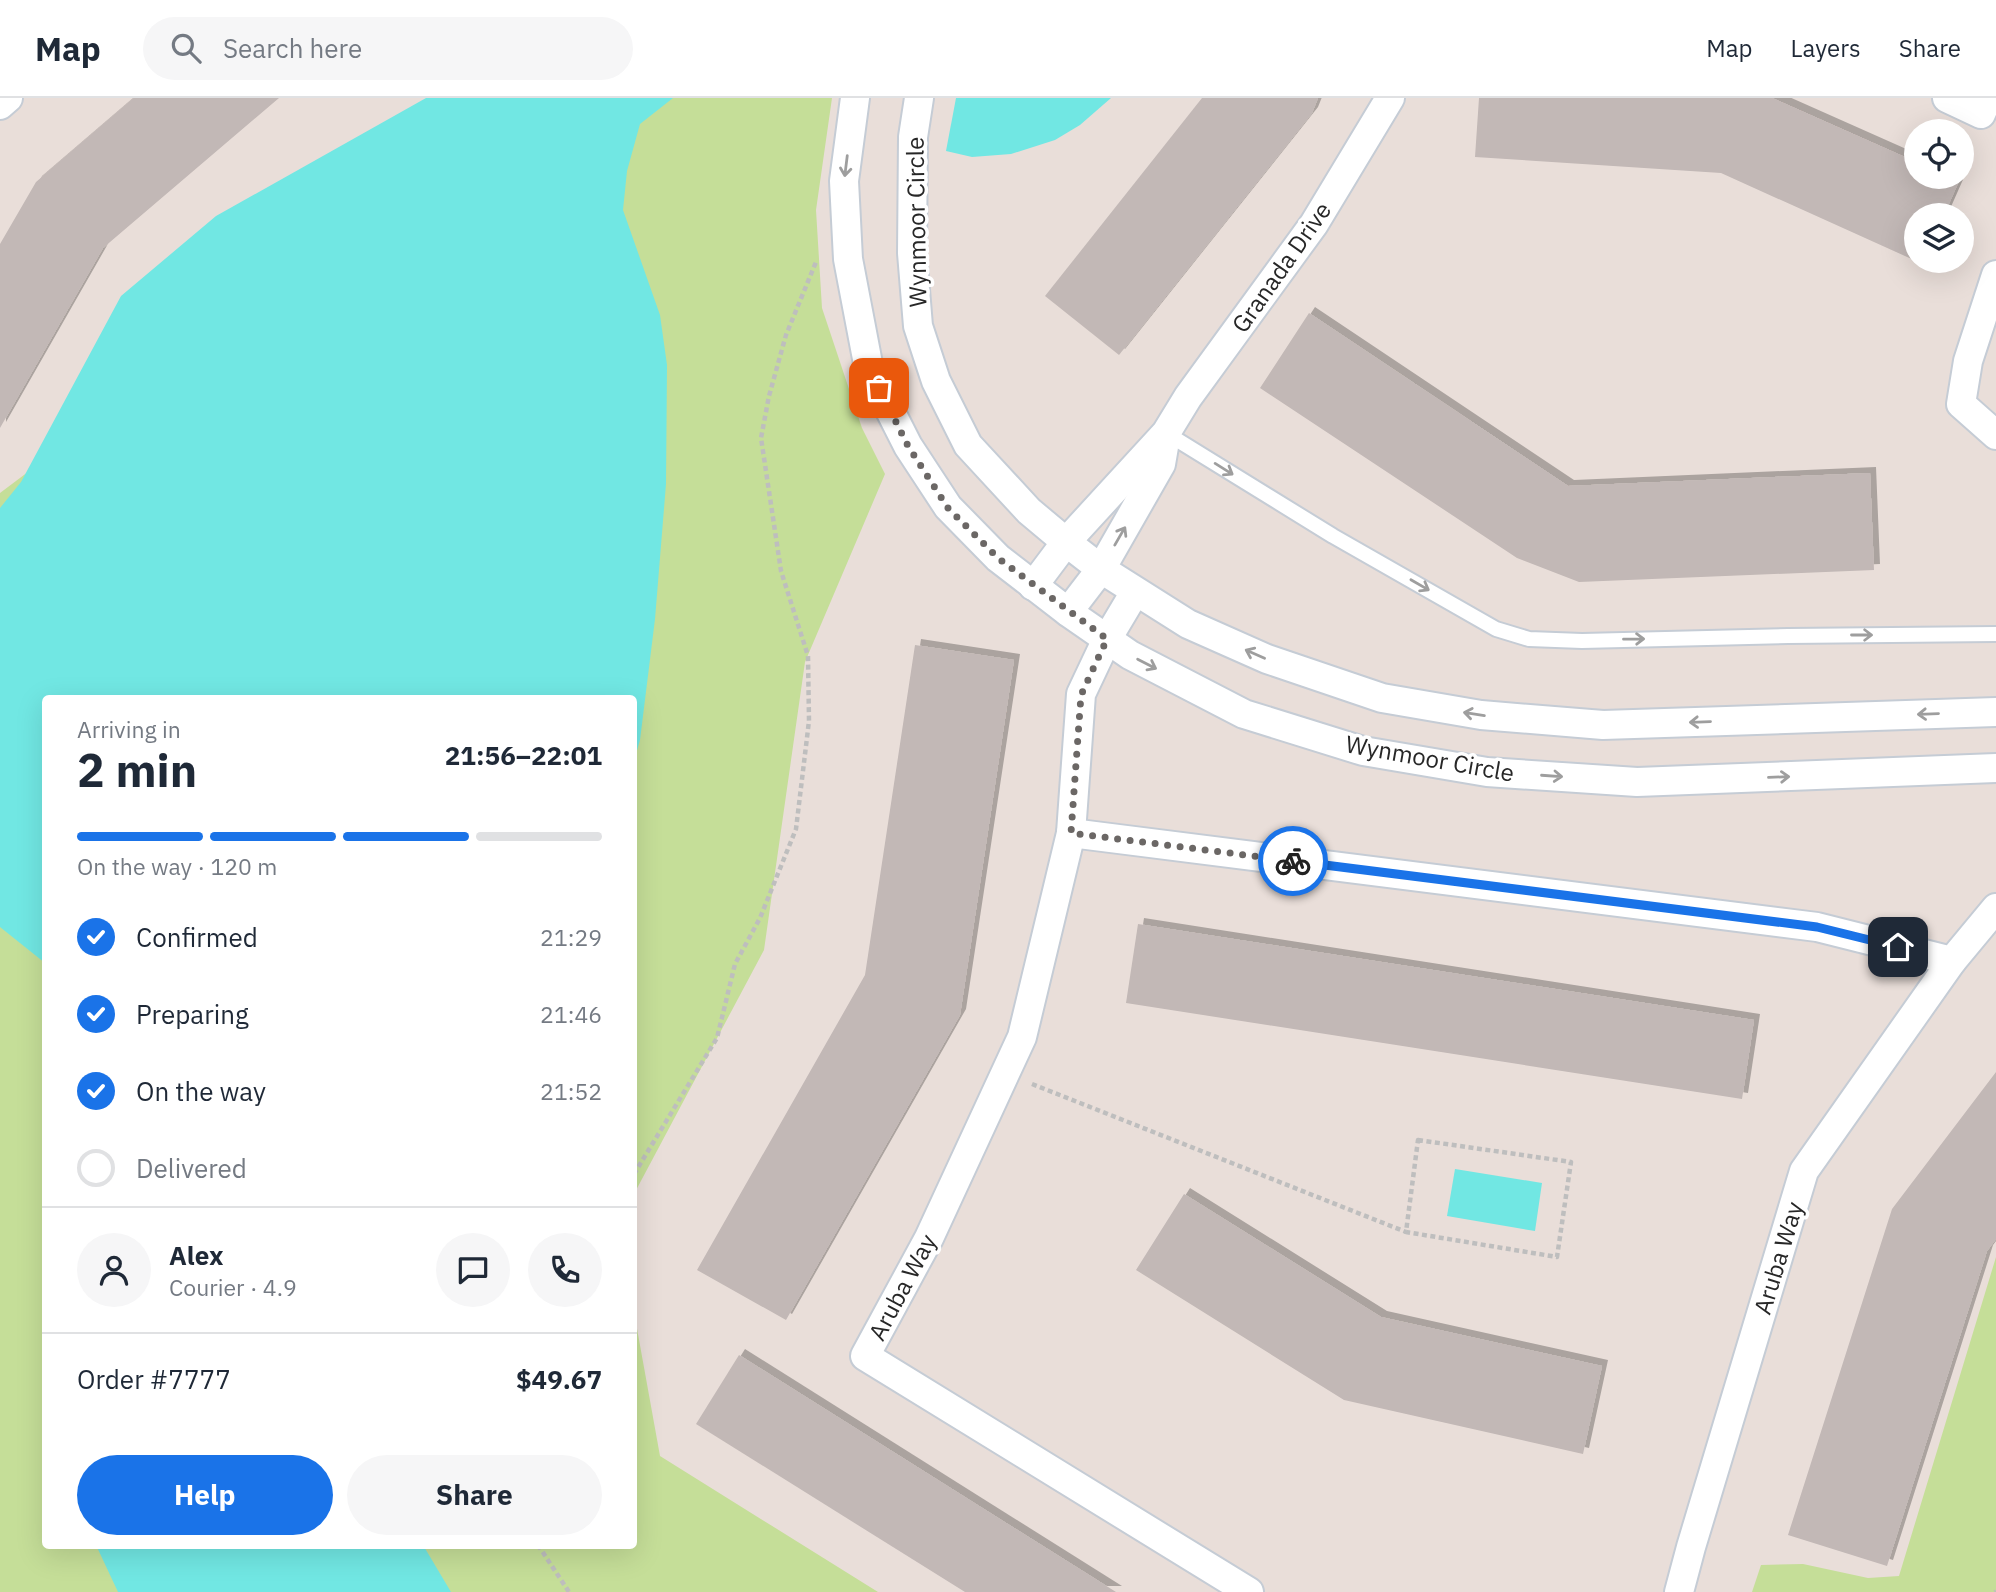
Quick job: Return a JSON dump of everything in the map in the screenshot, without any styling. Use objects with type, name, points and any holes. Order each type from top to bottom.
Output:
[{"type":"street","points":[[0,105],[8,98]]},
{"type":"street","name":"Wynmoor Circle","points":[[855,98],[844,181],[848,259],[869,369],[908,446],[948,508],[998,558],[1130,655],[1244,714],[1363,751],[1487,772],[1637,782],[1996,768]]},
{"type":"street","name":"Wynmoor Circle","points":[[919,98],[913,137],[912,253],[918,326],[936,381],[968,445],[1029,511],[1066,542],[1135,592],[1188,624],[1268,659],[1382,698],[1481,715],[1603,725],[1996,712]]},
{"type":"street","name":"Granada Drive","points":[[1033,586],[1066,542],[1166,433],[1188,397],[1314,225],[1390,98]]},
{"type":"street","points":[[1947,98],[1981,114],[1988,98]]},
{"type":"street","points":[[1996,275],[1968,361],[1961,404],[1996,435]]},
{"type":"street","name":"Granada Drive","points":[[1068,612],[1101,569],[1161,464],[1166,433]]},
{"type":"street","name":"Aruba Way","points":[[1135,592],[1107,639],[1081,695],[1071,833],[1022,1037],[929,1238],[866,1356],[1250,1592]]},
{"type":"street","points":[[1071,833],[1817,927],[1952,961]]},
{"type":"street","name":"Aruba Way","points":[[1679,1592],[1804,1171],[1952,961],[1996,908]]},
{"type":"lane","points":[[1166,433],[1333,536],[1496,629],[1529,639],[1582,641],[1996,634]]},
{"type":"path","points":[[637,1169],[717,1038],[735,964],[760,918],[796,829],[809,721],[807,656],[781,571],[761,438],[769,396],[786,335],[818,257]]},
{"type":"path","points":[[1005,1073],[1406,1232],[1557,1257],[1571,1162],[1418,1140],[1406,1232]]},
{"type":"path","points":[[541,1549],[569,1592]]},
{"type":"green space","points":[[481,98],[832,98],[816,210],[822,308],[862,428],[885,474],[805,662],[764,950],[637,1188],[637,695],[42,695],[42,1549],[637,1549],[637,1329],[660,1456],[878,1592],[0,1592],[0,493],[105,414]]},
{"type":"green space","points":[[1996,1257],[1996,1592],[1752,1592],[1761,1565],[1803,1564],[1868,1578],[1899,1576]]},
{"type":"water","points":[[426,98],[673,98],[640,124],[627,171],[623,210],[660,315],[667,365],[666,484],[655,619],[640,740],[637,750],[637,695],[42,695],[42,961],[0,927],[0,508],[21,482],[121,296],[216,216]]},
{"type":"water","points":[[956,98],[1111,98],[1080,125],[1055,140],[1011,154],[972,157],[946,151]]},
{"type":"water","points":[[1455,1169],[1542,1183],[1535,1231],[1447,1216]]},
{"type":"water","points":[[98,1549],[425,1549],[451,1592],[118,1592]]},
{"type":"building","points":[[134,98],[279,98],[103,248],[0,428],[0,244],[36,182]]},
{"type":"building","points":[[1202,98],[1318,98],[1312,113],[1119,355],[1045,296]]},
{"type":"building","points":[[1479,98],[1772,98],[1904,157],[1904,189],[1955,189],[1949,203],[1904,203],[1904,256],[1721,173],[1475,157]]},
{"type":"building","points":[[1309,313],[1568,486],[1870,473],[1874,570],[1579,582],[1517,558],[1260,388]]},
{"type":"building","points":[[915,645],[1014,660],[960,1015],[786,1320],[697,1270],[865,975]]},
{"type":"building","points":[[1138,924],[1754,1020],[1742,1099],[1126,1003]]},
{"type":"building","points":[[1996,1072],[1996,1239],[1987,1251],[1887,1566],[1788,1535],[1892,1209]]},
{"type":"building","points":[[1184,1194],[1381,1317],[1602,1366],[1583,1454],[1344,1400],[1136,1270]]},
{"type":"building","points":[[739,1355],[1116,1592],[965,1592],[696,1424]]},
{"type":"way so far","points":[[879,388],[908,446],[948,508],[998,558],[1107,639],[1081,695],[1071,833],[1293,861]]},
{"type":"route","points":[[1293,861],[1817,927],[1898,947]]}]
